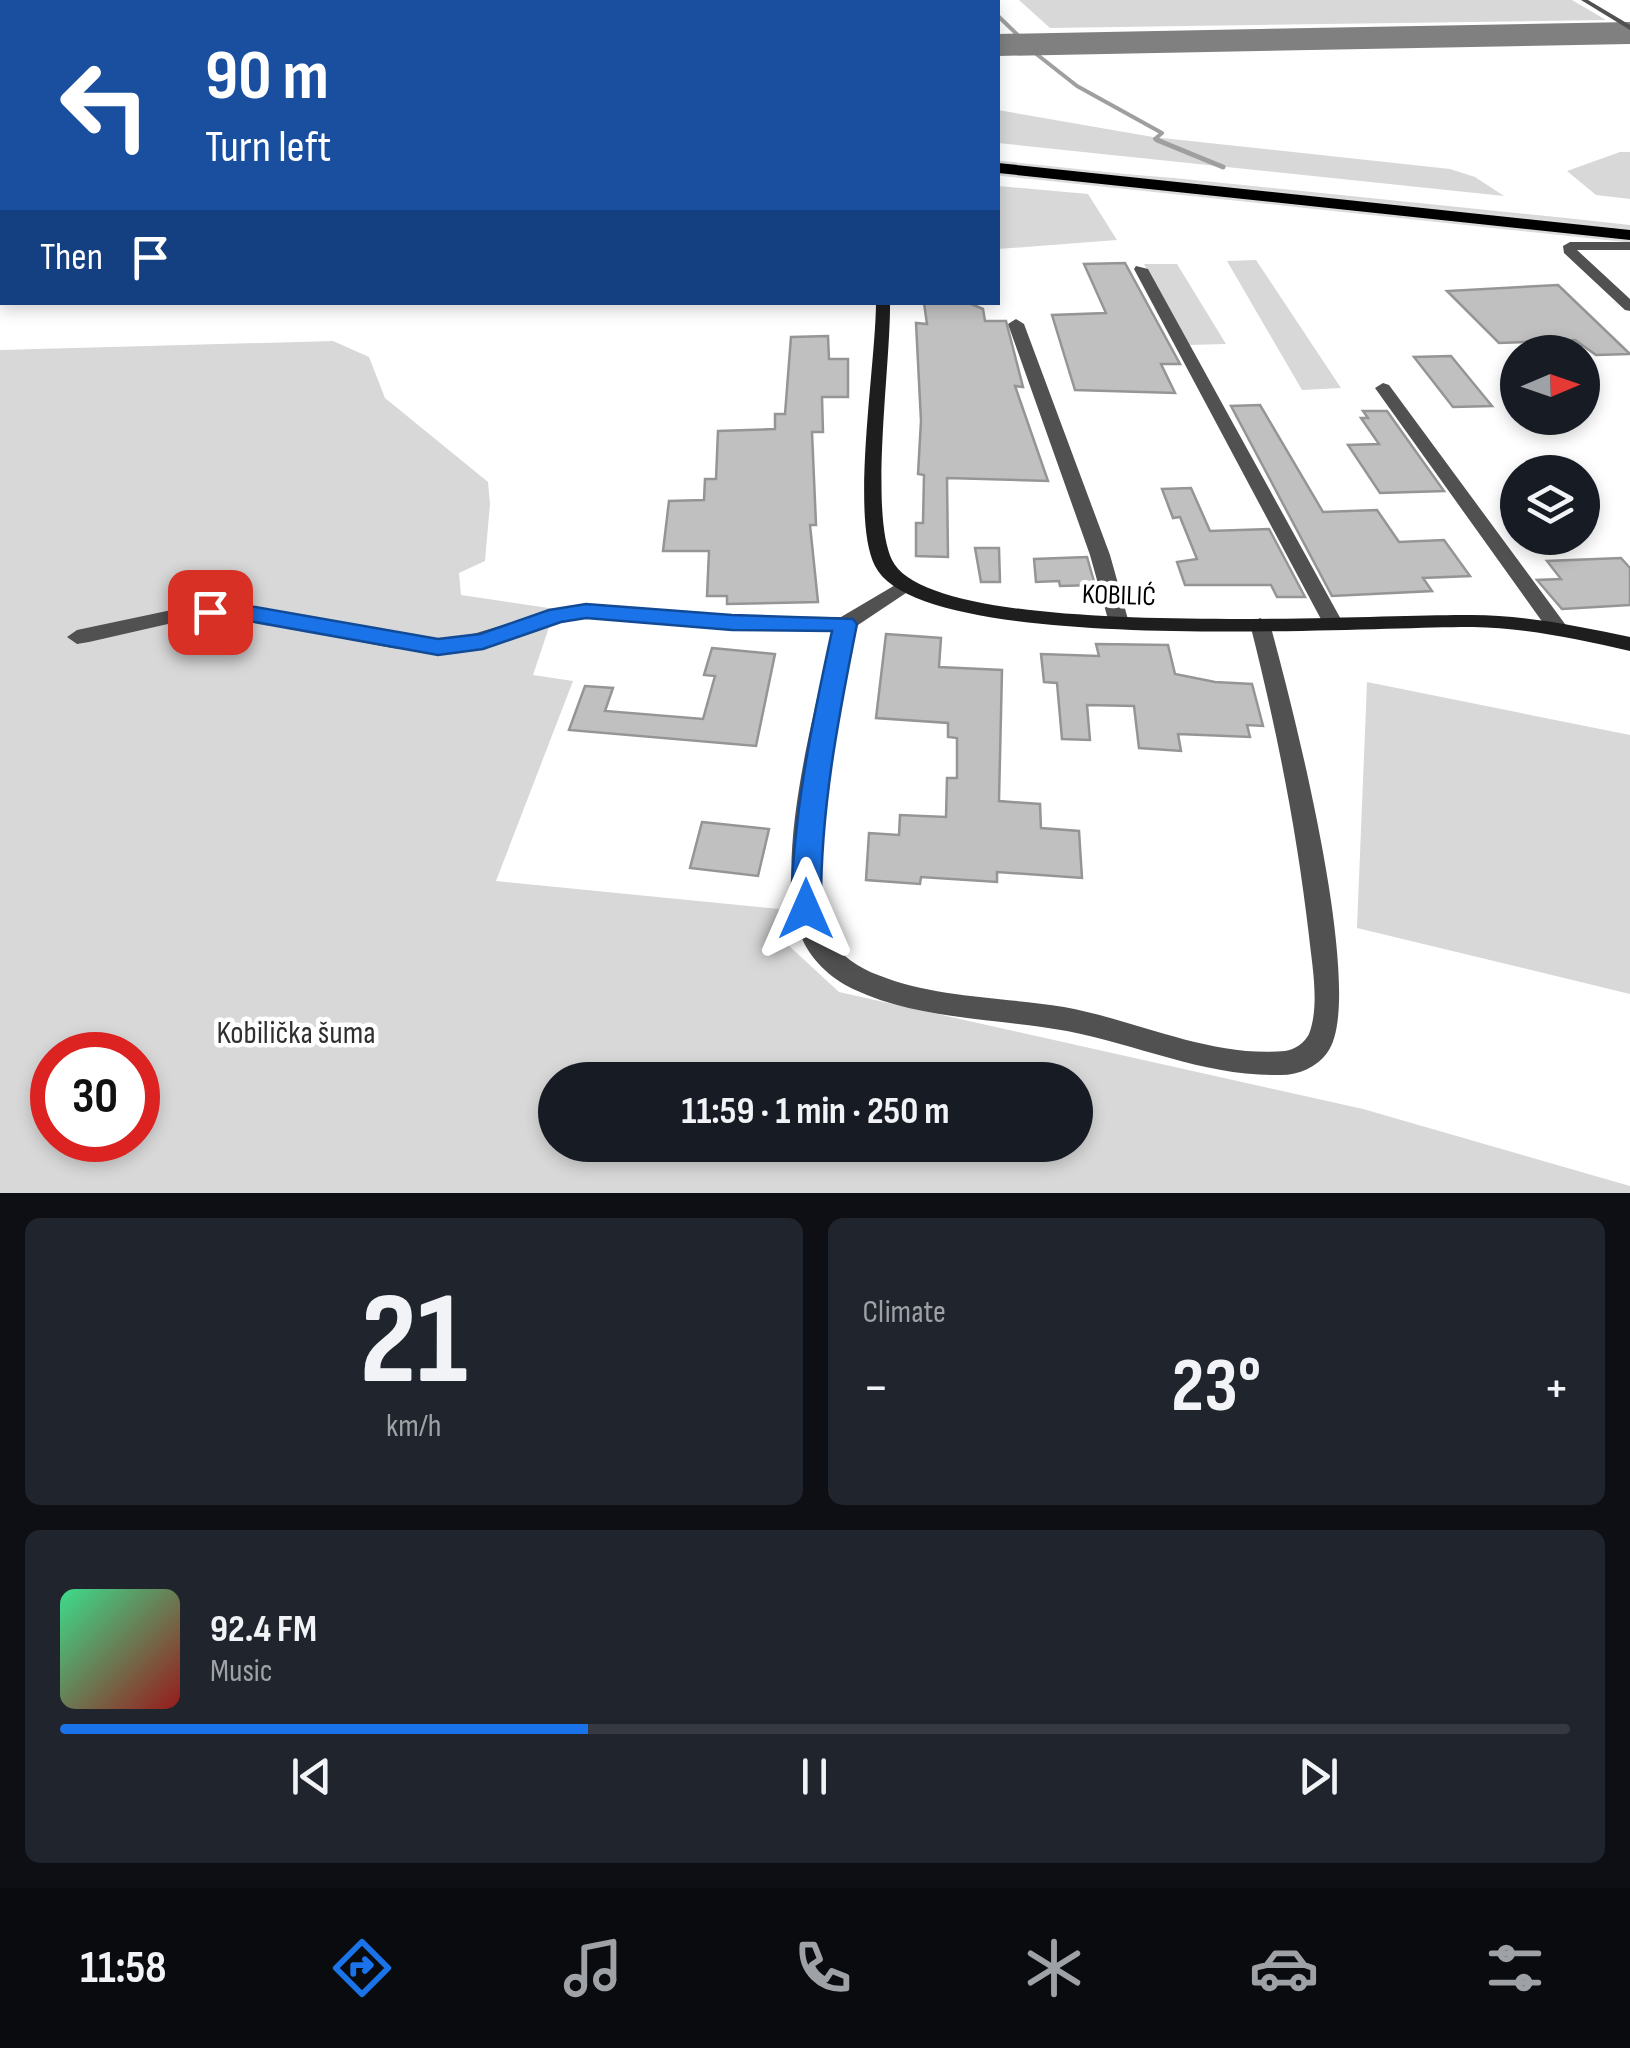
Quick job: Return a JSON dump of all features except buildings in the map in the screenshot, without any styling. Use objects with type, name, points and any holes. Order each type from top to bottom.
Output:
[{"type":"main road","points":[[1000,156],[1630,220]]},
{"type":"main road","points":[[1000,168],[1630,235]]},
{"type":"main road","points":[[883,305],[875,516],[878,548],[885,568],[902,587]]},
{"type":"main road","name":"KOBILIĆ","points":[[902,587],[969,609],[1042,619],[1260,624],[1473,621],[1558,629],[1630,644]]},
{"type":"street","points":[[1630,246],[1580,243],[1570,246],[1570,250],[1630,308]]},
{"type":"street","points":[[1141,269],[1333,622]]},
{"type":"street","points":[[1016,324],[1100,556],[1119,623]]},
{"type":"street","points":[[1383,388],[1558,629]]},
{"type":"street","points":[[77,638],[102,636],[177,615],[210,612],[238,612],[438,647],[483,641],[557,616],[586,611],[732,622],[845,624],[902,587]]},
{"type":"street","points":[[845,624],[821,740],[806,852],[806,909],[813,934],[829,960],[884,989],[1067,1019],[1248,1062],[1289,1064],[1306,1056],[1324,1036],[1328,1000],[1316,896],[1260,624]]},
{"type":"lane","points":[[1584,0],[1630,28]]},
{"type":"green space","points":[[1019,0],[1572,0],[1606,20],[1050,28]]},
{"type":"green space","points":[[1000,110],[1153,137],[1450,169],[1475,177],[1504,196],[1000,143]]},
{"type":"green space","points":[[1630,152],[1630,199],[1596,195],[1567,171]]},
{"type":"green space","points":[[1000,164],[1566,218],[1630,225],[1630,230]]},
{"type":"green space","points":[[1000,186],[1088,194],[1117,240],[1000,249]]},
{"type":"green space","points":[[1256,260],[1341,388],[1302,390],[1227,261]]},
{"type":"green space","points":[[1144,264],[1177,264],[1226,344],[1188,345]]},
{"type":"green space","name":"Kobilička šuma","points":[[333,341],[369,357],[385,398],[488,482],[485,561],[459,573],[461,595],[555,609],[533,675],[573,681],[496,881],[779,909],[786,943],[839,992],[1363,1109],[1630,1186],[1630,1193],[0,1193],[0,350]]},
{"type":"green space","points":[[1367,682],[1630,735],[1630,994],[1357,928]]},
{"type":"waterway","points":[[1000,18],[1023,40]]},
{"type":"waterway","points":[[1030,49],[1077,86],[1162,133],[1155,139],[1163,142]]},
{"type":"waterway","points":[[1157,140],[1223,167]]},
{"type":"taxiway","points":[[1000,45],[1630,33]]},
{"type":"route","points":[[210,612],[278,618],[438,647],[483,641],[557,616],[586,611],[732,622],[845,624],[821,740],[806,852],[806,909]]}]
